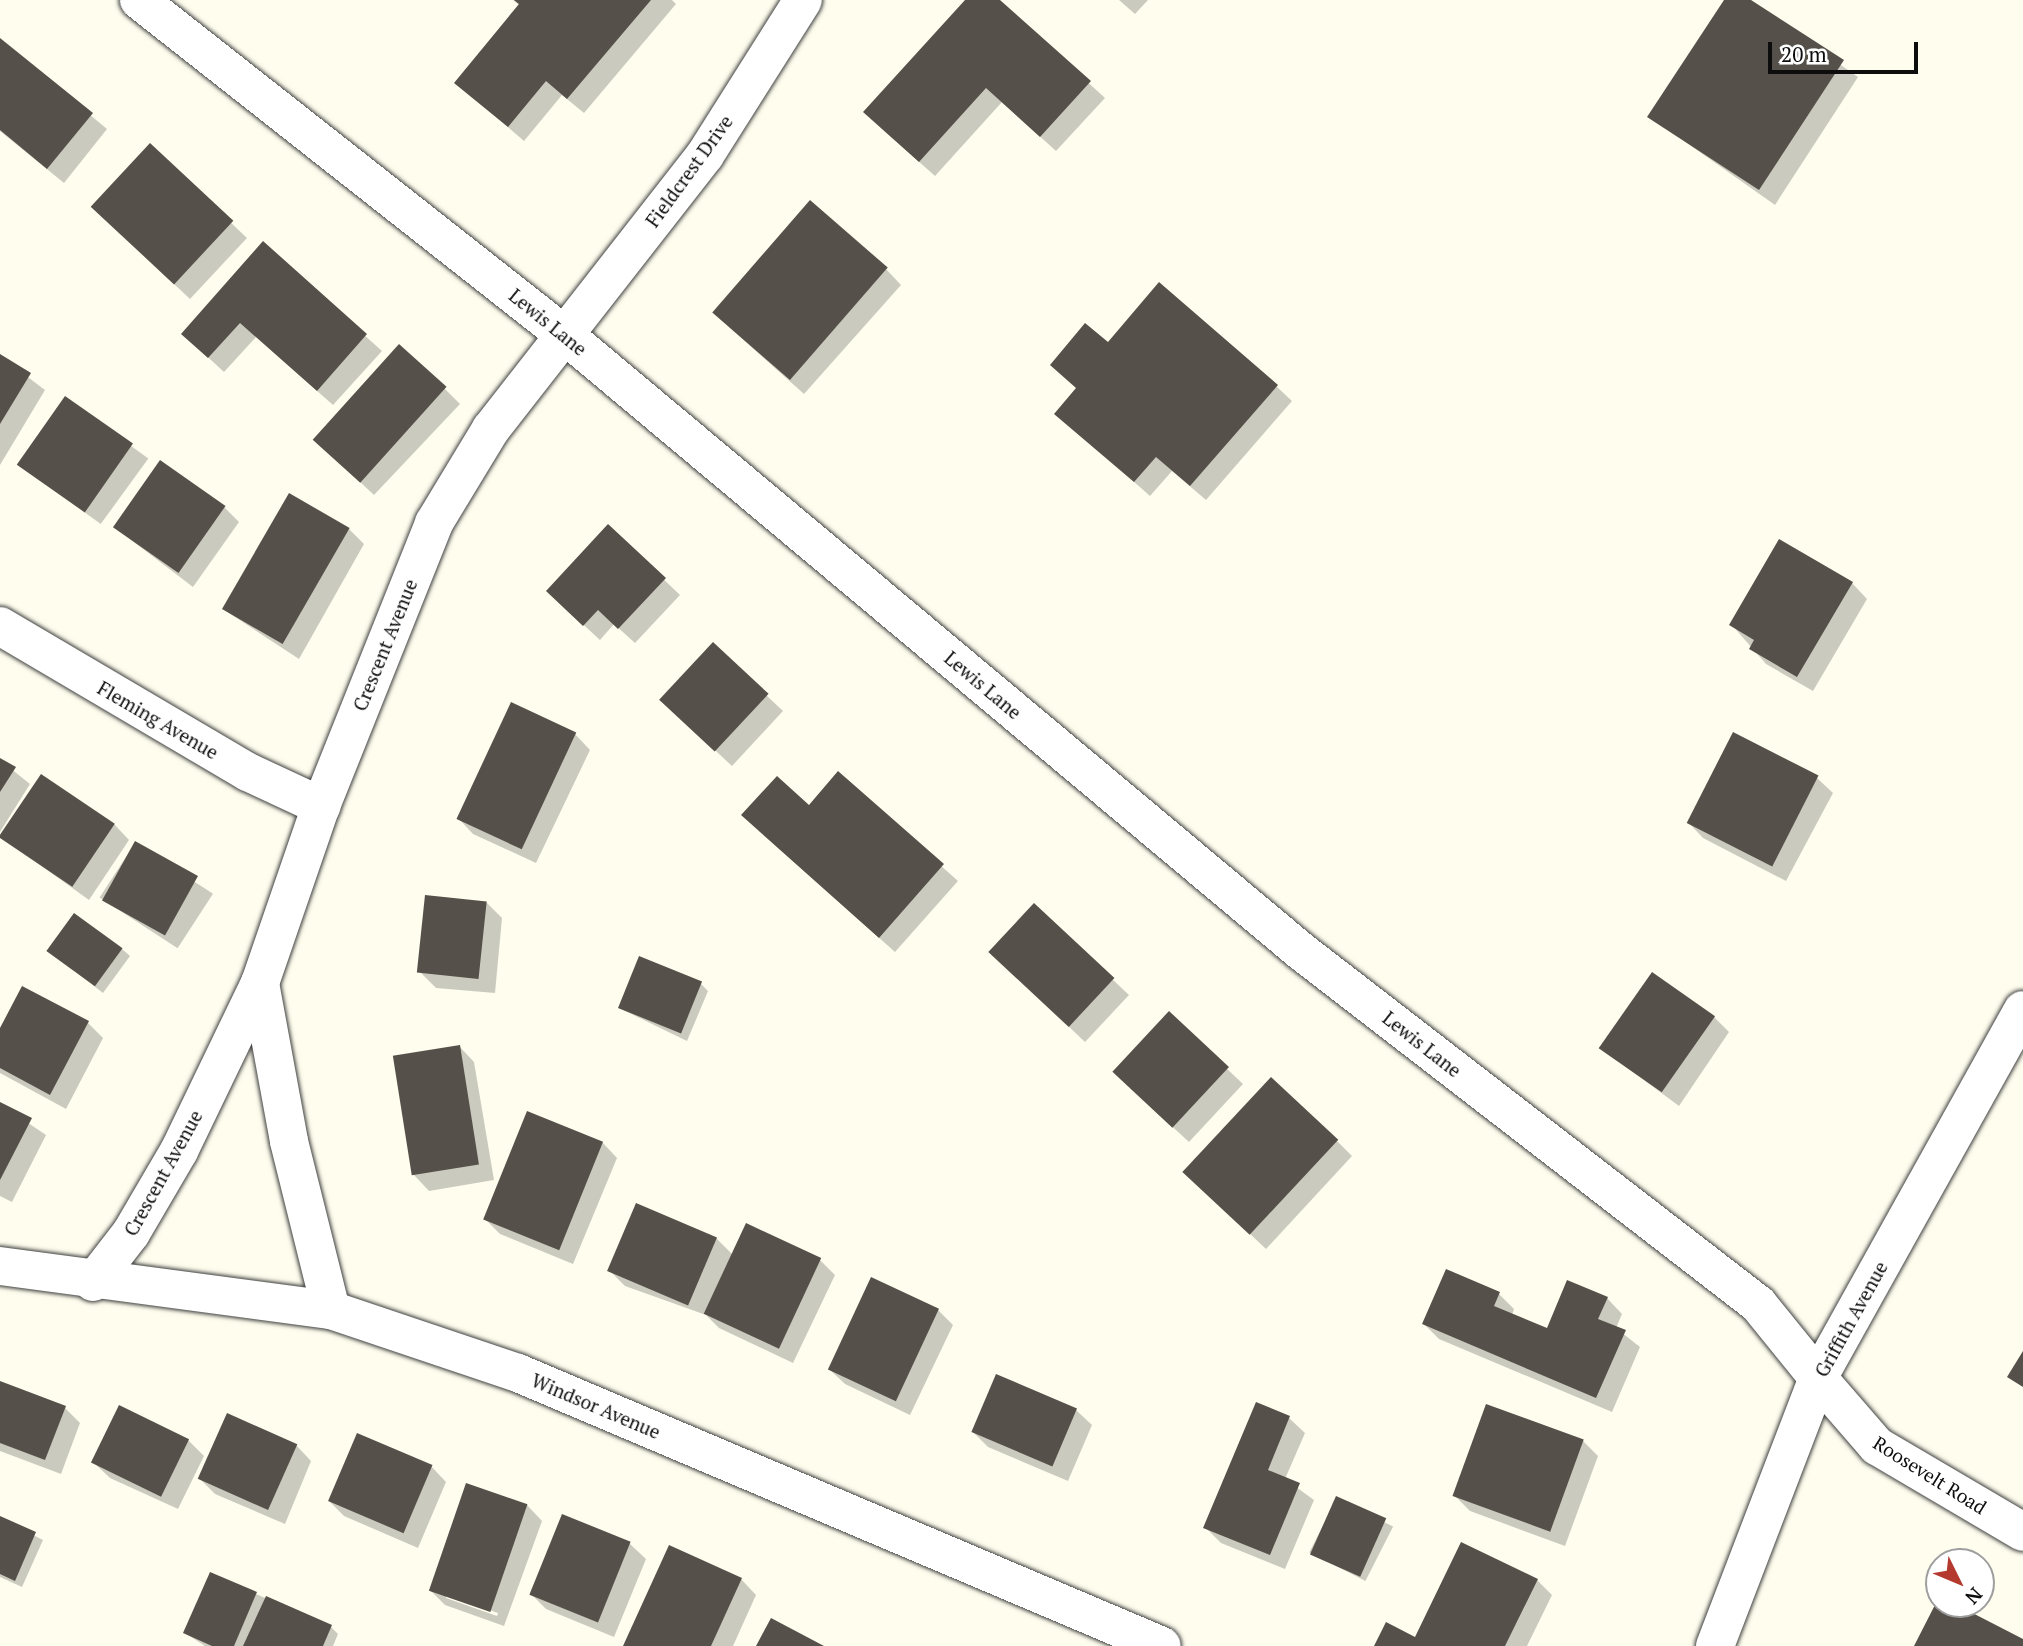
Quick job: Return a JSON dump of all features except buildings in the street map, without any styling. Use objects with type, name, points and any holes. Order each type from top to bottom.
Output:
[{"type":"street","name":"Lewis Lane","points":[[139,0],[566,335],[1302,951],[1758,1304],[1818,1378]]},
{"type":"street","name":"Fieldcrest Drive","points":[[566,335],[705,155],[803,0]]},
{"type":"street","name":"Crescent Avenue","points":[[93,1282],[131,1233],[179,1151],[260,983],[321,806],[434,523],[491,429],[566,335]]},
{"type":"street","name":"Fleming Avenue","points":[[0,626],[248,772],[321,806]]},
{"type":"street","name":"Crescent Avenue","points":[[260,983],[289,1141],[331,1310]]},
{"type":"street","name":"Griffith Avenue","points":[[1715,1646],[1818,1378],[2023,1010]]},
{"type":"street","name":"Windsor Avenue","points":[[0,1266],[93,1282],[331,1310],[519,1373],[1163,1646]]},
{"type":"street","name":"Roosevelt Road","points":[[1818,1378],[1877,1446],[2023,1532]]}]
